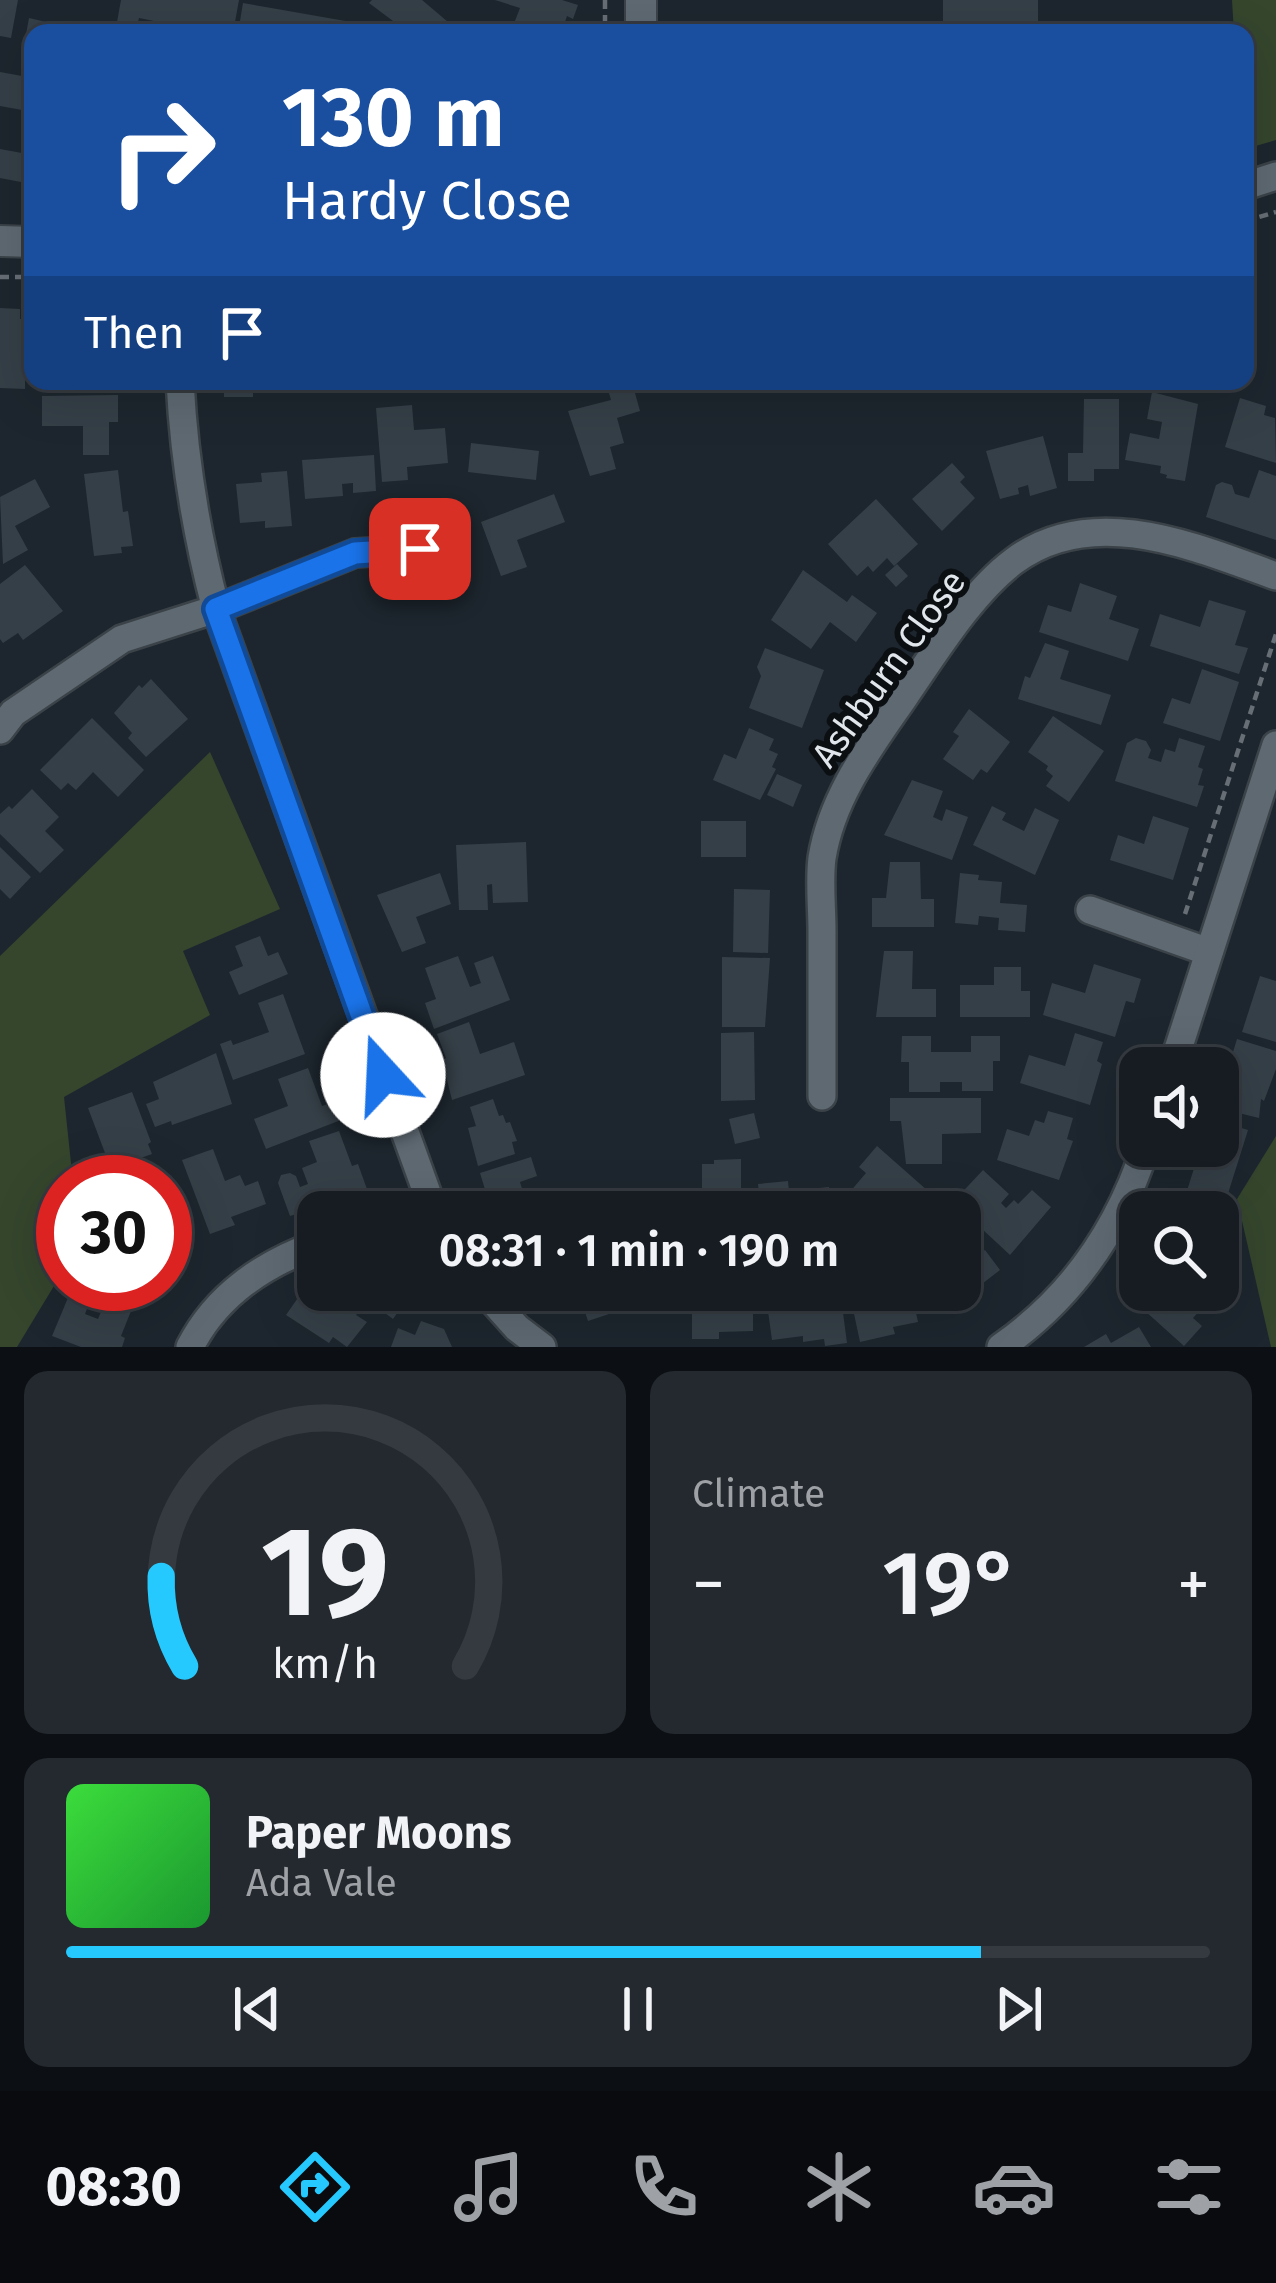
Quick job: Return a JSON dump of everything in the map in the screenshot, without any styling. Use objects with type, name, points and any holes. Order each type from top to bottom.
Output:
[{"type":"street","points":[[180,390],[183,450],[195,528],[216,609],[416,1191]]},
{"type":"street","name":"Ashburn Close","points":[[822,1096],[822,859],[837,802],[937,649],[986,589],[1014,561],[1082,534],[1132,533],[1177,541],[1276,576]]},
{"type":"street","points":[[4,713],[122,639],[216,609],[355,553],[420,549]]},
{"type":"street","points":[[1179,1047],[1276,745]]},
{"type":"street","points":[[1090,910],[1209,952]]},
{"type":"street","points":[[1001,1347],[1032,1326],[1081,1275],[1119,1217],[1138,1167]]},
{"type":"street","points":[[190,1347],[220,1300],[256,1273],[297,1254]]},
{"type":"street","points":[[502,1311],[542,1347]]},
{"type":"path","points":[[1176,940],[1276,634]]},
{"type":"green space","points":[[1232,0],[1276,0],[1276,140],[1254,146],[1254,24],[1233,24]]},
{"type":"green space","points":[[210,752],[280,909],[183,951],[210,1015],[64,1097],[70,1155],[36,1155],[39,1311],[17,1347],[0,1347],[0,956]]},
{"type":"green space","points":[[1276,1136],[1276,1347],[1271,1347],[1239,1196]]},
{"type":"building","points":[[0,0],[18,0],[11,38],[0,36]]},
{"type":"building","points":[[121,0],[239,0],[235,24],[169,24],[139,18],[138,24],[117,22]]},
{"type":"building","points":[[422,0],[450,24],[397,24],[369,3]]},
{"type":"building","points":[[495,0],[562,0],[578,5],[573,19],[567,16],[564,24],[514,24],[520,8]]},
{"type":"building","points":[[943,0],[1038,0],[1038,24],[943,24]]},
{"type":"building","points":[[243,3],[357,23],[357,24],[240,24]]},
{"type":"building","points":[[0,72],[24,76],[24,110],[0,106]]},
{"type":"building","points":[[24,144],[21,182],[0,178],[0,149],[22,153]]},
{"type":"building","points":[[0,308],[20,309],[24,389],[0,388]]},
{"type":"building","points":[[224,390],[253,390],[253,397],[224,397]]},
{"type":"building","points":[[634,390],[640,411],[617,418],[624,443],[610,447],[616,469],[590,476],[568,411],[611,400],[609,393]]},
{"type":"building","points":[[1152,392],[1198,404],[1185,481],[1166,478],[1160,473],[1161,466],[1125,460],[1130,433],[1159,439],[1162,422],[1147,419]]},
{"type":"building","points":[[118,395],[118,422],[109,422],[109,455],[83,455],[83,426],[42,426],[42,396]]},
{"type":"building","points":[[1240,398],[1266,406],[1264,415],[1275,418],[1276,463],[1225,447]]},
{"type":"building","points":[[1084,399],[1119,399],[1119,469],[1094,469],[1094,481],[1068,481],[1068,453],[1083,453]]},
{"type":"building","points":[[412,405],[414,430],[445,428],[448,463],[407,467],[408,480],[382,482],[376,408]]},
{"type":"building","points":[[1043,436],[1057,488],[1030,496],[1028,485],[1018,488],[1019,494],[1000,499],[986,451]]},
{"type":"building","points":[[471,443],[539,451],[536,480],[468,472]]},
{"type":"building","points":[[374,455],[376,491],[353,493],[353,483],[342,484],[343,496],[305,499],[302,460]]},
{"type":"building","points":[[952,463],[965,477],[960,482],[975,498],[942,531],[912,499]]},
{"type":"building","points":[[118,470],[133,546],[121,547],[122,553],[94,556],[84,474]]},
{"type":"building","points":[[1259,470],[1276,476],[1276,540],[1206,517],[1216,485],[1232,485],[1235,494],[1249,498]]},
{"type":"building","points":[[287,471],[292,526],[240,523],[236,484],[262,482],[261,473]]},
{"type":"building","points":[[35,479],[50,507],[15,526],[28,550],[3,564],[0,497]]},
{"type":"building","points":[[554,494],[565,522],[517,540],[527,567],[501,576],[481,522]]},
{"type":"building","points":[[876,499],[918,544],[894,566],[887,558],[873,572],[868,566],[857,576],[828,544]]},
{"type":"building","points":[[897,564],[908,576],[896,587],[885,575]]},
{"type":"building","points":[[25,565],[63,611],[23,640],[18,633],[3,643],[0,584]]},
{"type":"building","points":[[803,570],[847,602],[852,595],[877,613],[856,642],[830,622],[811,649],[771,620]]},
{"type":"building","points":[[1080,583],[1117,596],[1109,619],[1139,629],[1128,661],[1039,632],[1048,605],[1071,612]]},
{"type":"building","points":[[1209,600],[1246,611],[1235,645],[1248,648],[1239,674],[1150,646],[1160,614],[1200,627]]},
{"type":"building","points":[[1045,643],[1069,651],[1060,679],[1111,695],[1101,725],[1018,699],[1025,676],[1030,678]]},
{"type":"building","points":[[765,648],[824,670],[802,728],[749,708]]},
{"type":"building","points":[[1202,669],[1239,682],[1220,741],[1163,723],[1172,698],[1190,704]]},
{"type":"building","points":[[151,679],[188,719],[146,757],[114,713],[139,685],[142,688]]},
{"type":"building","points":[[969,709],[1010,742],[987,773],[981,769],[973,780],[943,759]]},
{"type":"building","points":[[1053,716],[1104,751],[1069,802],[1046,786],[1053,776],[1048,766],[1028,752]]},
{"type":"building","points":[[92,718],[144,770],[118,797],[93,772],[76,790],[68,783],[61,790],[40,770]]},
{"type":"building","points":[[749,728],[774,739],[769,750],[778,754],[772,767],[776,769],[760,800],[713,780],[724,754],[736,759]]},
{"type":"building","points":[[1136,738],[1146,741],[1151,750],[1148,758],[1161,762],[1165,749],[1175,752],[1179,738],[1205,746],[1198,767],[1203,769],[1198,785],[1204,786],[1197,807],[1115,781],[1127,743]]},
{"type":"building","points":[[777,774],[802,785],[793,807],[767,795]]},
{"type":"building","points":[[912,780],[943,791],[933,817],[942,821],[946,809],[968,817],[952,860],[884,835]]},
{"type":"building","points":[[32,789],[59,817],[45,831],[64,850],[40,873],[0,834],[0,814]]},
{"type":"building","points":[[992,806],[1006,813],[1002,820],[1024,831],[1035,808],[1059,820],[1035,875],[973,845]]},
{"type":"building","points":[[1153,816],[1189,828],[1173,880],[1110,860],[1118,835],[1144,844]]},
{"type":"building","points":[[701,821],[746,821],[746,857],[701,857]]},
{"type":"building","points":[[526,842],[528,902],[493,903],[492,884],[487,885],[488,910],[459,910],[456,845]]},
{"type":"building","points":[[0,847],[31,877],[10,899],[0,889]]},
{"type":"building","points":[[890,862],[920,862],[921,899],[934,899],[934,927],[872,927],[872,898],[886,898]]},
{"type":"building","points":[[440,873],[451,904],[416,917],[426,943],[402,952],[377,895]]},
{"type":"building","points":[[960,873],[1002,882],[1000,903],[1027,905],[1025,932],[998,930],[999,918],[979,916],[978,925],[955,923]]},
{"type":"building","points":[[734,889],[770,890],[768,953],[733,952]]},
{"type":"building","points":[[260,936],[268,956],[278,952],[288,974],[239,995],[229,972],[243,966],[235,946]]},
{"type":"building","points":[[884,951],[913,951],[912,989],[936,989],[936,1017],[876,1017]]},
{"type":"building","points":[[458,956],[470,987],[481,983],[474,963],[493,956],[510,1000],[434,1029],[425,1003],[436,999],[425,968]]},
{"type":"building","points":[[722,957],[770,958],[765,1027],[722,1027]]},
{"type":"building","points":[[1094,964],[1141,979],[1134,1003],[1126,1001],[1115,1037],[1043,1015],[1052,983],[1085,993]]},
{"type":"building","points":[[994,967],[1021,967],[1021,991],[1030,991],[1030,1017],[960,1017],[960,985],[994,985]]},
{"type":"building","points":[[1260,976],[1276,981],[1276,1042],[1242,1032]]},
{"type":"building","points":[[283,994],[305,1054],[233,1080],[220,1044],[231,1040],[233,1045],[269,1032],[258,1003]]},
{"type":"building","points":[[469,1022],[480,1054],[514,1042],[525,1075],[452,1100],[437,1034]]},
{"type":"building","points":[[754,1032],[755,1100],[721,1101],[721,1033]]},
{"type":"building","points":[[1075,1033],[1103,1042],[1090,1105],[1020,1083],[1029,1055],[1065,1066]]},
{"type":"building","points":[[902,1036],[931,1036],[931,1052],[971,1052],[971,1036],[1000,1036],[1000,1061],[993,1061],[993,1091],[962,1091],[962,1082],[940,1082],[940,1092],[909,1092],[909,1062],[901,1062]]},
{"type":"building","points":[[1237,1039],[1276,1051],[1276,1069],[1264,1101],[1261,1099],[1259,1118],[1239,1113],[1239,1047],[1235,1047]]},
{"type":"building","points":[[216,1053],[232,1104],[155,1127],[146,1104],[159,1099],[153,1082]]},
{"type":"building","points":[[308,1068],[322,1106],[334,1102],[341,1120],[266,1149],[254,1119],[288,1106],[278,1079]]},
{"type":"building","points":[[132,1092],[152,1154],[106,1155],[88,1108]]},
{"type":"building","points":[[890,1098],[981,1098],[981,1133],[942,1134],[942,1164],[906,1164],[901,1121],[890,1121]]},
{"type":"building","points":[[493,1099],[499,1116],[510,1122],[517,1141],[512,1142],[515,1154],[478,1166],[468,1128],[476,1126],[470,1107]]},
{"type":"building","points":[[1048,1111],[1073,1118],[1067,1139],[1073,1141],[1059,1180],[997,1160],[1007,1129],[1029,1136],[1035,1120],[1044,1123]]},
{"type":"building","points":[[754,1113],[760,1138],[735,1144],[729,1119]]},
{"type":"building","points":[[1239,1127],[1248,1130],[1239,1159]]},
{"type":"building","points":[[339,1131],[368,1191],[297,1191],[297,1214],[290,1216],[278,1183],[281,1175],[290,1173],[300,1187],[308,1184],[302,1168],[317,1162],[309,1141]]},
{"type":"building","points":[[877,1146],[928,1191],[851,1191],[866,1173],[859,1167]]},
{"type":"building","points":[[213,1149],[225,1181],[240,1175],[245,1186],[258,1181],[266,1204],[231,1217],[235,1225],[210,1234],[192,1186],[192,1156]]},
{"type":"building","points":[[531,1157],[537,1176],[520,1182],[523,1191],[485,1191],[480,1173]]},
{"type":"building","points":[[741,1159],[741,1191],[689,1191],[702,1188],[702,1164],[714,1164],[714,1160]]},
{"type":"building","points":[[1194,1167],[1236,1167],[1229,1191],[1187,1191]]},
{"type":"building","points":[[983,1170],[1009,1194],[1001,1203],[1006,1208],[1032,1190],[1051,1207],[1010,1255],[981,1228],[981,1191],[963,1191]]},
{"type":"building","points":[[788,1181],[789,1191],[759,1191],[758,1184]]},
{"type":"building","points":[[985,1250],[1000,1270],[981,1285],[981,1253]]},
{"type":"building","points":[[297,1299],[297,1311],[359,1311],[356,1315],[367,1322],[347,1347],[333,1337],[329,1343],[286,1315]]},
{"type":"building","points":[[62,1311],[86,1311],[98,1319],[101,1311],[131,1311],[121,1336],[125,1338],[122,1347],[81,1347],[52,1336]]},
{"type":"building","points":[[585,1311],[615,1312],[588,1321]]},
{"type":"building","points":[[692,1311],[753,1311],[753,1331],[692,1339]]},
{"type":"building","points":[[768,1311],[843,1311],[847,1343],[825,1346],[824,1339],[803,1342],[803,1336],[772,1340]]},
{"type":"building","points":[[853,1311],[916,1311],[918,1322],[893,1327],[895,1334],[860,1342]]},
{"type":"building","points":[[1145,1311],[1199,1311],[1193,1318],[1202,1326],[1184,1346]]},
{"type":"building","points":[[421,1321],[444,1329],[452,1347],[391,1347],[398,1328],[415,1335]]},
{"type":"building","points":[[1139,1327],[1151,1347],[1084,1347],[1106,1334],[1111,1343]]},
{"type":"route","points":[[383,1075],[216,609],[355,553],[420,549]]}]
